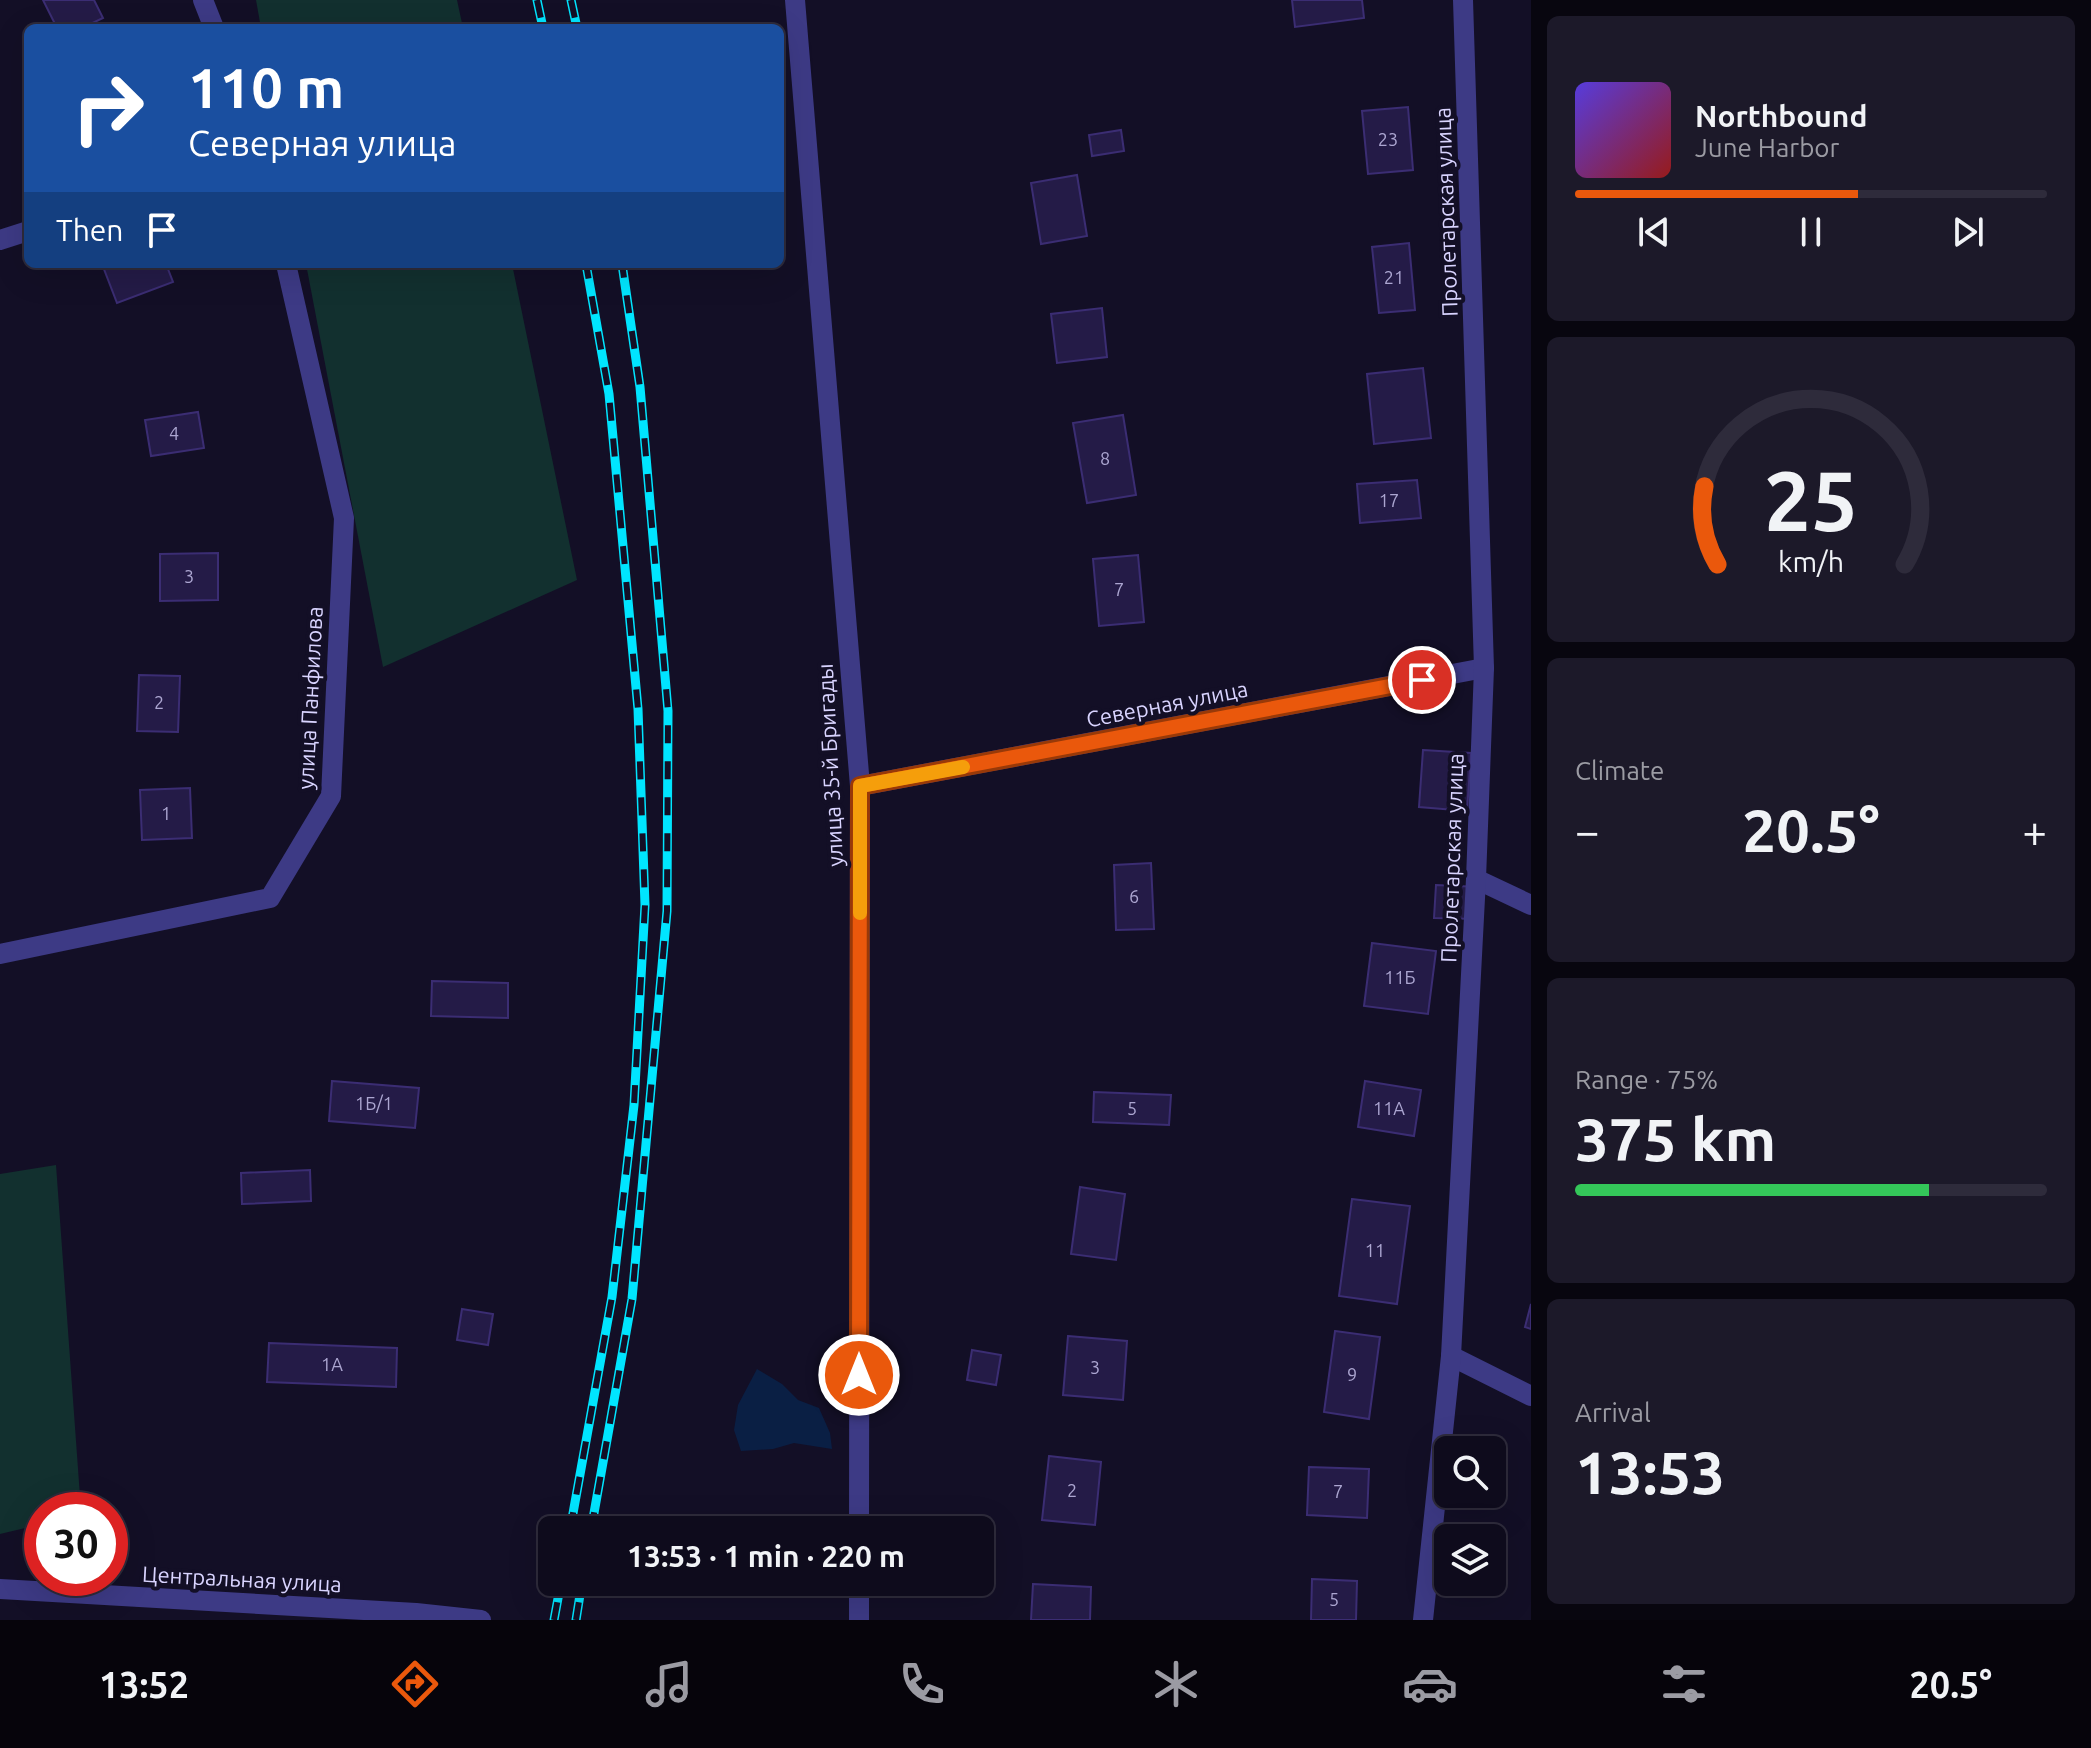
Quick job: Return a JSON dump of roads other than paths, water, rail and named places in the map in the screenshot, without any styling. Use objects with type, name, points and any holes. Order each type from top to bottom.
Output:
[{"type":"street","points":[[203,0],[212,24]]},
{"type":"street","name":"улица 35-й Бригады","points":[[795,0],[860,786],[859,1516]]},
{"type":"street","name":"Пролетарская улица","points":[[1423,1620],[1451,1356],[1484,668],[1463,0]]},
{"type":"street","points":[[0,240],[24,232]]},
{"type":"street","name":"улица Панфилова","points":[[0,954],[270,898],[331,796],[344,518],[287,268]]},
{"type":"street","name":"Северная улица","points":[[860,786],[1484,668]]},
{"type":"street","points":[[1476,879],[1531,905]]},
{"type":"street","points":[[1451,1356],[1531,1396]]},
{"type":"street","name":"Центральная улица","points":[[0,1589],[416,1613],[481,1620]]},
{"type":"street","points":[[859,1596],[859,1620]]},
{"type":"water","points":[[757,1369],[782,1384],[798,1400],[819,1408],[830,1433],[832,1449],[794,1443],[773,1449],[741,1451],[734,1430],[738,1405]]},
{"type":"railway","points":[[537,0],[542,24]]},
{"type":"railway","points":[[571,0],[576,24]]},
{"type":"railway","points":[[573,1516],[612,1297],[634,1105],[645,905],[638,709],[609,394],[587,268]]},
{"type":"railway","points":[[593,1516],[632,1299],[667,911],[668,711],[640,387],[623,268]]},
{"type":"railway","points":[[554,1620],[558,1596]]},
{"type":"railway","points":[[576,1620],[580,1596]]}]
